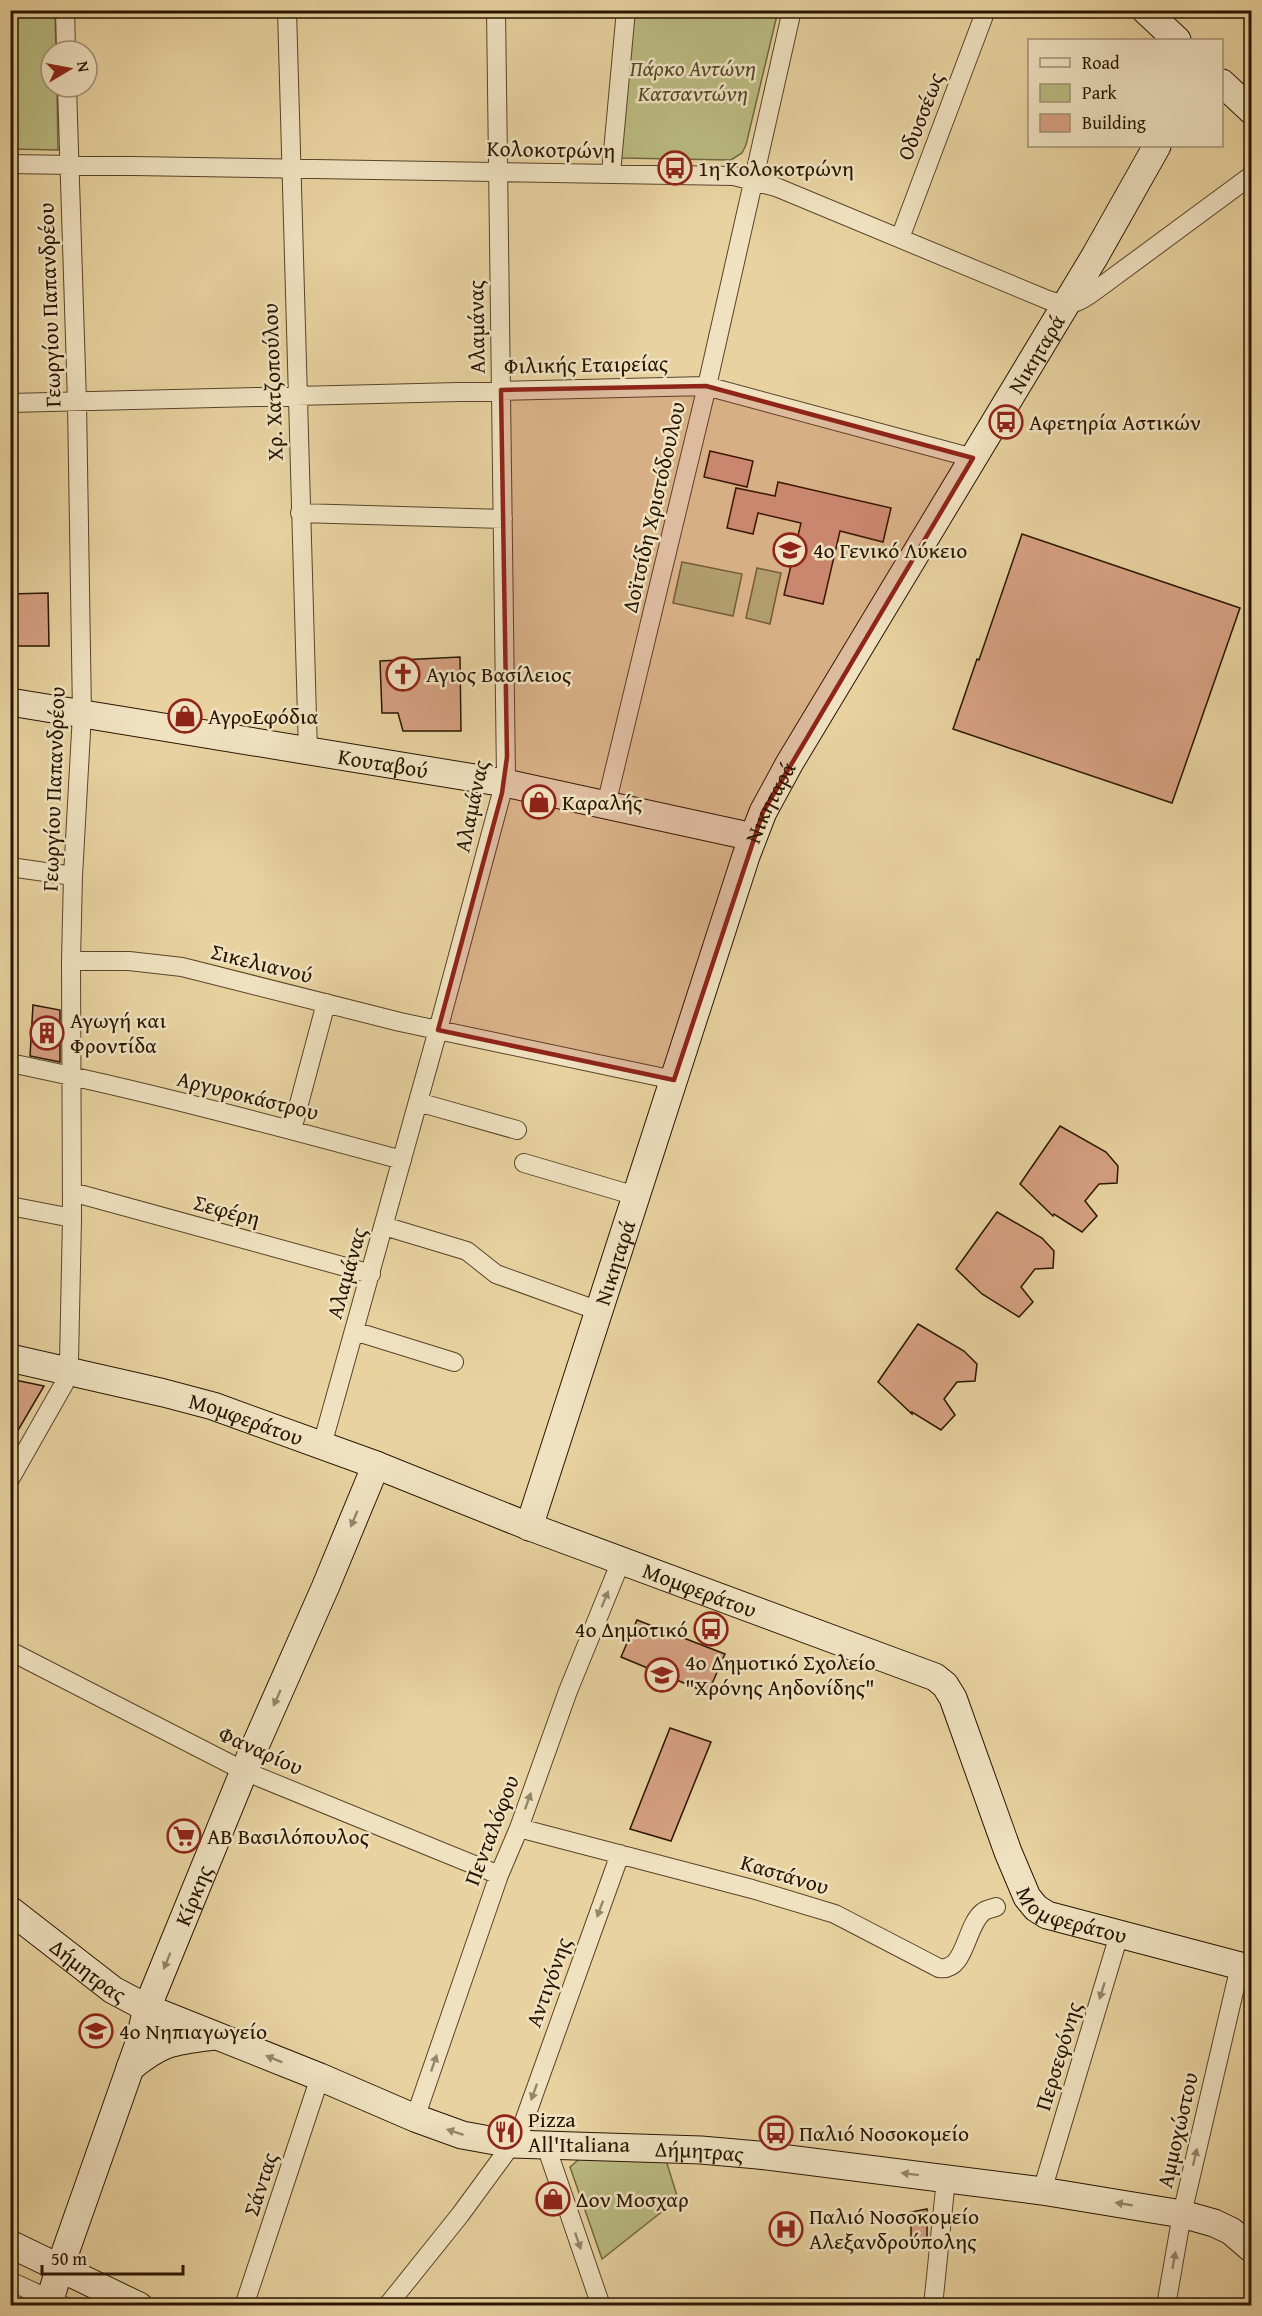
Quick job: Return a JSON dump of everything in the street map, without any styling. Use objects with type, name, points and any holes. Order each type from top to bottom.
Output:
[{"type":"street","points":[[64,10],[65,39]]},
{"type":"street","name":"Χρ. Χατζοπούλου","points":[[287,10],[296,396],[308,752]]},
{"type":"street","name":"Αλαμάνας","points":[[322,1445],[402,1161],[504,783],[507,757],[496,10]]},
{"type":"street","points":[[611,173],[626,10]]},
{"type":"street","name":"Δοϊτσίδη Χριστόδουλου","points":[[606,805],[706,386],[792,10]]},
{"type":"street","name":"Οδυσσέως","points":[[900,238],[986,10]]},
{"type":"street","points":[[1145,10],[1176,39]]},
{"type":"street","points":[[1223,85],[1251,111]]},
{"type":"street","name":"Γεωργίου Παπανδρέου","points":[[10,1479],[64,1384],[68,1370],[72,1218],[71,961],[82,714],[77,402],[67,99]]},
{"type":"street","name":"Νικηταρά","points":[[529,1527],[763,812],[789,764],[1066,305],[1156,147]]},
{"type":"street","name":"Κολοκοτρώνη","points":[[10,164],[611,173],[728,176],[752,179],[777,187],[1048,300],[1066,305]]},
{"type":"street","points":[[1066,305],[1082,299],[1107,282],[1251,175]]},
{"type":"street","name":"Φιλικής Εταιρείας","points":[[10,403],[706,386],[973,458]]},
{"type":"street","points":[[300,513],[503,519]]},
{"type":"street","name":"Κουταβού","points":[[10,702],[504,783],[753,837]]},
{"type":"street","points":[[10,867],[73,876]]},
{"type":"street","name":"Σικελιανού","points":[[71,961],[129,961],[182,967],[438,1030],[674,1080]]},
{"type":"street","points":[[292,1130],[326,1003]]},
{"type":"street","name":"Αργυροκάστρου","points":[[10,1063],[292,1130],[402,1161]]},
{"type":"street","points":[[418,1102],[517,1130]]},
{"type":"street","points":[[524,1162],[636,1196]]},
{"type":"street","name":"Σεφέρη","points":[[72,1192],[370,1274]]},
{"type":"street","points":[[10,1206],[72,1218]]},
{"type":"street","points":[[384,1226],[467,1251],[496,1274],[599,1311]]},
{"type":"street","points":[[354,1331],[454,1362]]},
{"type":"street","name":"Μομφεράτου","points":[[10,1358],[213,1406],[376,1465],[529,1527],[935,1677],[945,1685],[953,1698],[1008,1852],[1027,1897],[1036,1908],[1047,1915],[1246,1968]]},
{"type":"street","name":"Κίρκης","points":[[54,2303],[60,2267],[130,2068],[147,2008],[244,1771],[325,1588],[376,1465]]},
{"type":"street","name":"Πενταλόφου","points":[[415,2118],[499,1875],[519,1828],[568,1691],[621,1561]]},
{"type":"street","name":"Φαναρίου","points":[[11,1654],[244,1771],[499,1875]]},
{"type":"street","name":"Καστάνου","points":[[519,1828],[752,1889],[835,1914],[939,1968],[946,1969],[956,1964],[977,1918],[984,1910],[996,1907]]},
{"type":"street","name":"Αντιγόνης","points":[[387,2306],[460,2215],[517,2135],[620,1854]]},
{"type":"street","name":"Δήμητρας","points":[[13,1917],[113,1990],[147,2008],[320,2077],[415,2118],[462,2135],[517,2135],[546,2146],[720,2151],[1042,2191],[1182,2214],[1214,2223],[1231,2231],[1241,2237],[1251,2249]]},
{"type":"street","name":"Περσεφόνης","points":[[1042,2191],[1119,1935]]},
{"type":"street","name":"Αμμοχώστου","points":[[1166,2306],[1182,2214],[1246,1968]]},
{"type":"street","points":[[130,2068],[148,2053],[166,2044],[216,2036]]},
{"type":"street","name":"Σάντας","points":[[244,2306],[320,2077]]},
{"type":"street","points":[[546,2146],[601,2306]]},
{"type":"street","points":[[933,2306],[946,2179]]},
{"type":"street","points":[[10,2244],[139,2306]]},
{"type":"street","points":[[10,2281],[54,2303]]},
{"type":"highlighted area","points":[[706,386],[973,458],[763,812],[674,1080],[438,1030],[502,793],[507,757],[501,390]]},
{"type":"green space","points":[[11,10],[55,11],[56,39],[39,39],[39,99],[57,99],[58,150],[11,149]]},
{"type":"green space","name":"Πάρκο Αντώνη Κατσαντώνη","points":[[634,11],[778,11],[746,145],[742,153],[731,160],[620,158]]},
{"type":"green space","points":[[682,562],[742,574],[733,616],[673,603]]},
{"type":"green space","points":[[757,568],[781,573],[770,624],[746,618]]},
{"type":"green space","points":[[583,2156],[665,2157],[678,2199],[602,2259],[570,2167]]},
{"type":"building","points":[[710,451],[753,461],[747,487],[704,477]]},
{"type":"building","points":[[778,482],[891,508],[883,542],[840,531],[823,604],[784,595],[801,523],[758,513],[753,534],[727,528],[736,488],[775,496]]},
{"type":"building","points":[[1022,534],[1240,608],[1172,803],[953,729]]},
{"type":"building","points":[[48,593],[49,646],[10,646],[10,594]]},
{"type":"building","points":[[460,657],[461,731],[403,731],[398,713],[382,713],[380,661]]},
{"type":"building","name":"Αγωγή και Φροντίδα","points":[[33,1005],[60,1010],[60,1062],[30,1056]]},
{"type":"building","points":[[1060,1126],[1106,1152],[1118,1166],[1117,1183],[1099,1184],[1085,1201],[1097,1216],[1082,1232],[1054,1214],[1053,1216],[1020,1184]]},
{"type":"building","points":[[997,1212],[1042,1238],[1054,1251],[1053,1268],[1035,1269],[1021,1287],[1033,1302],[1019,1317],[982,1294],[956,1269]]},
{"type":"building","points":[[918,1324],[964,1351],[977,1364],[975,1381],[957,1382],[944,1399],[955,1415],[941,1430],[912,1412],[912,1414],[878,1382]]},
{"type":"building","points":[[10,1379],[44,1386],[10,1444]]},
{"type":"building","points":[[637,1620],[725,1654],[708,1693],[621,1657]]},
{"type":"building","points":[[670,1728],[711,1742],[671,1841],[630,1829]]},
{"type":"building","points":[[927,2209],[927,2237],[911,2240],[911,2212]]},
{"type":"place","name":"1η Κολοκοτρώνη","points":[[675,168]]},
{"type":"place","name":"Αφετηρία Αστικών","points":[[1006,422]]},
{"type":"place","name":"4ο Γενικό Λύκειο","points":[[790,550]]},
{"type":"place","name":"Αγιος Βασίλειος","points":[[403,674]]},
{"type":"place","name":"ΑγροΕφόδια","points":[[185,716]]},
{"type":"place","name":"Καραλής","points":[[539,802]]},
{"type":"place","name":"Αγωγή και Φροντίδα","points":[[47,1033]]},
{"type":"place","name":"4ο Δημοτικό","points":[[711,1629]]},
{"type":"place","name":"4ο Δημοτικό Σχολείο \"Χρόνης Αηδονίδης\"","points":[[662,1675]]},
{"type":"place","name":"ΑΒ Βασιλόπουλος","points":[[184,1836]]},
{"type":"place","name":"4ο Νηπιαγωγείο","points":[[96,2031]]},
{"type":"place","name":"Pizza All'Italiana","points":[[505,2132]]},
{"type":"place","name":"Παλιό Νοσοκομείο","points":[[776,2133]]},
{"type":"place","name":"Δον Μοσχαρ","points":[[553,2199]]},
{"type":"place","name":"Παλιό Νοσοκομείο Αλεξανδρούπολης","points":[[786,2229]]}]
